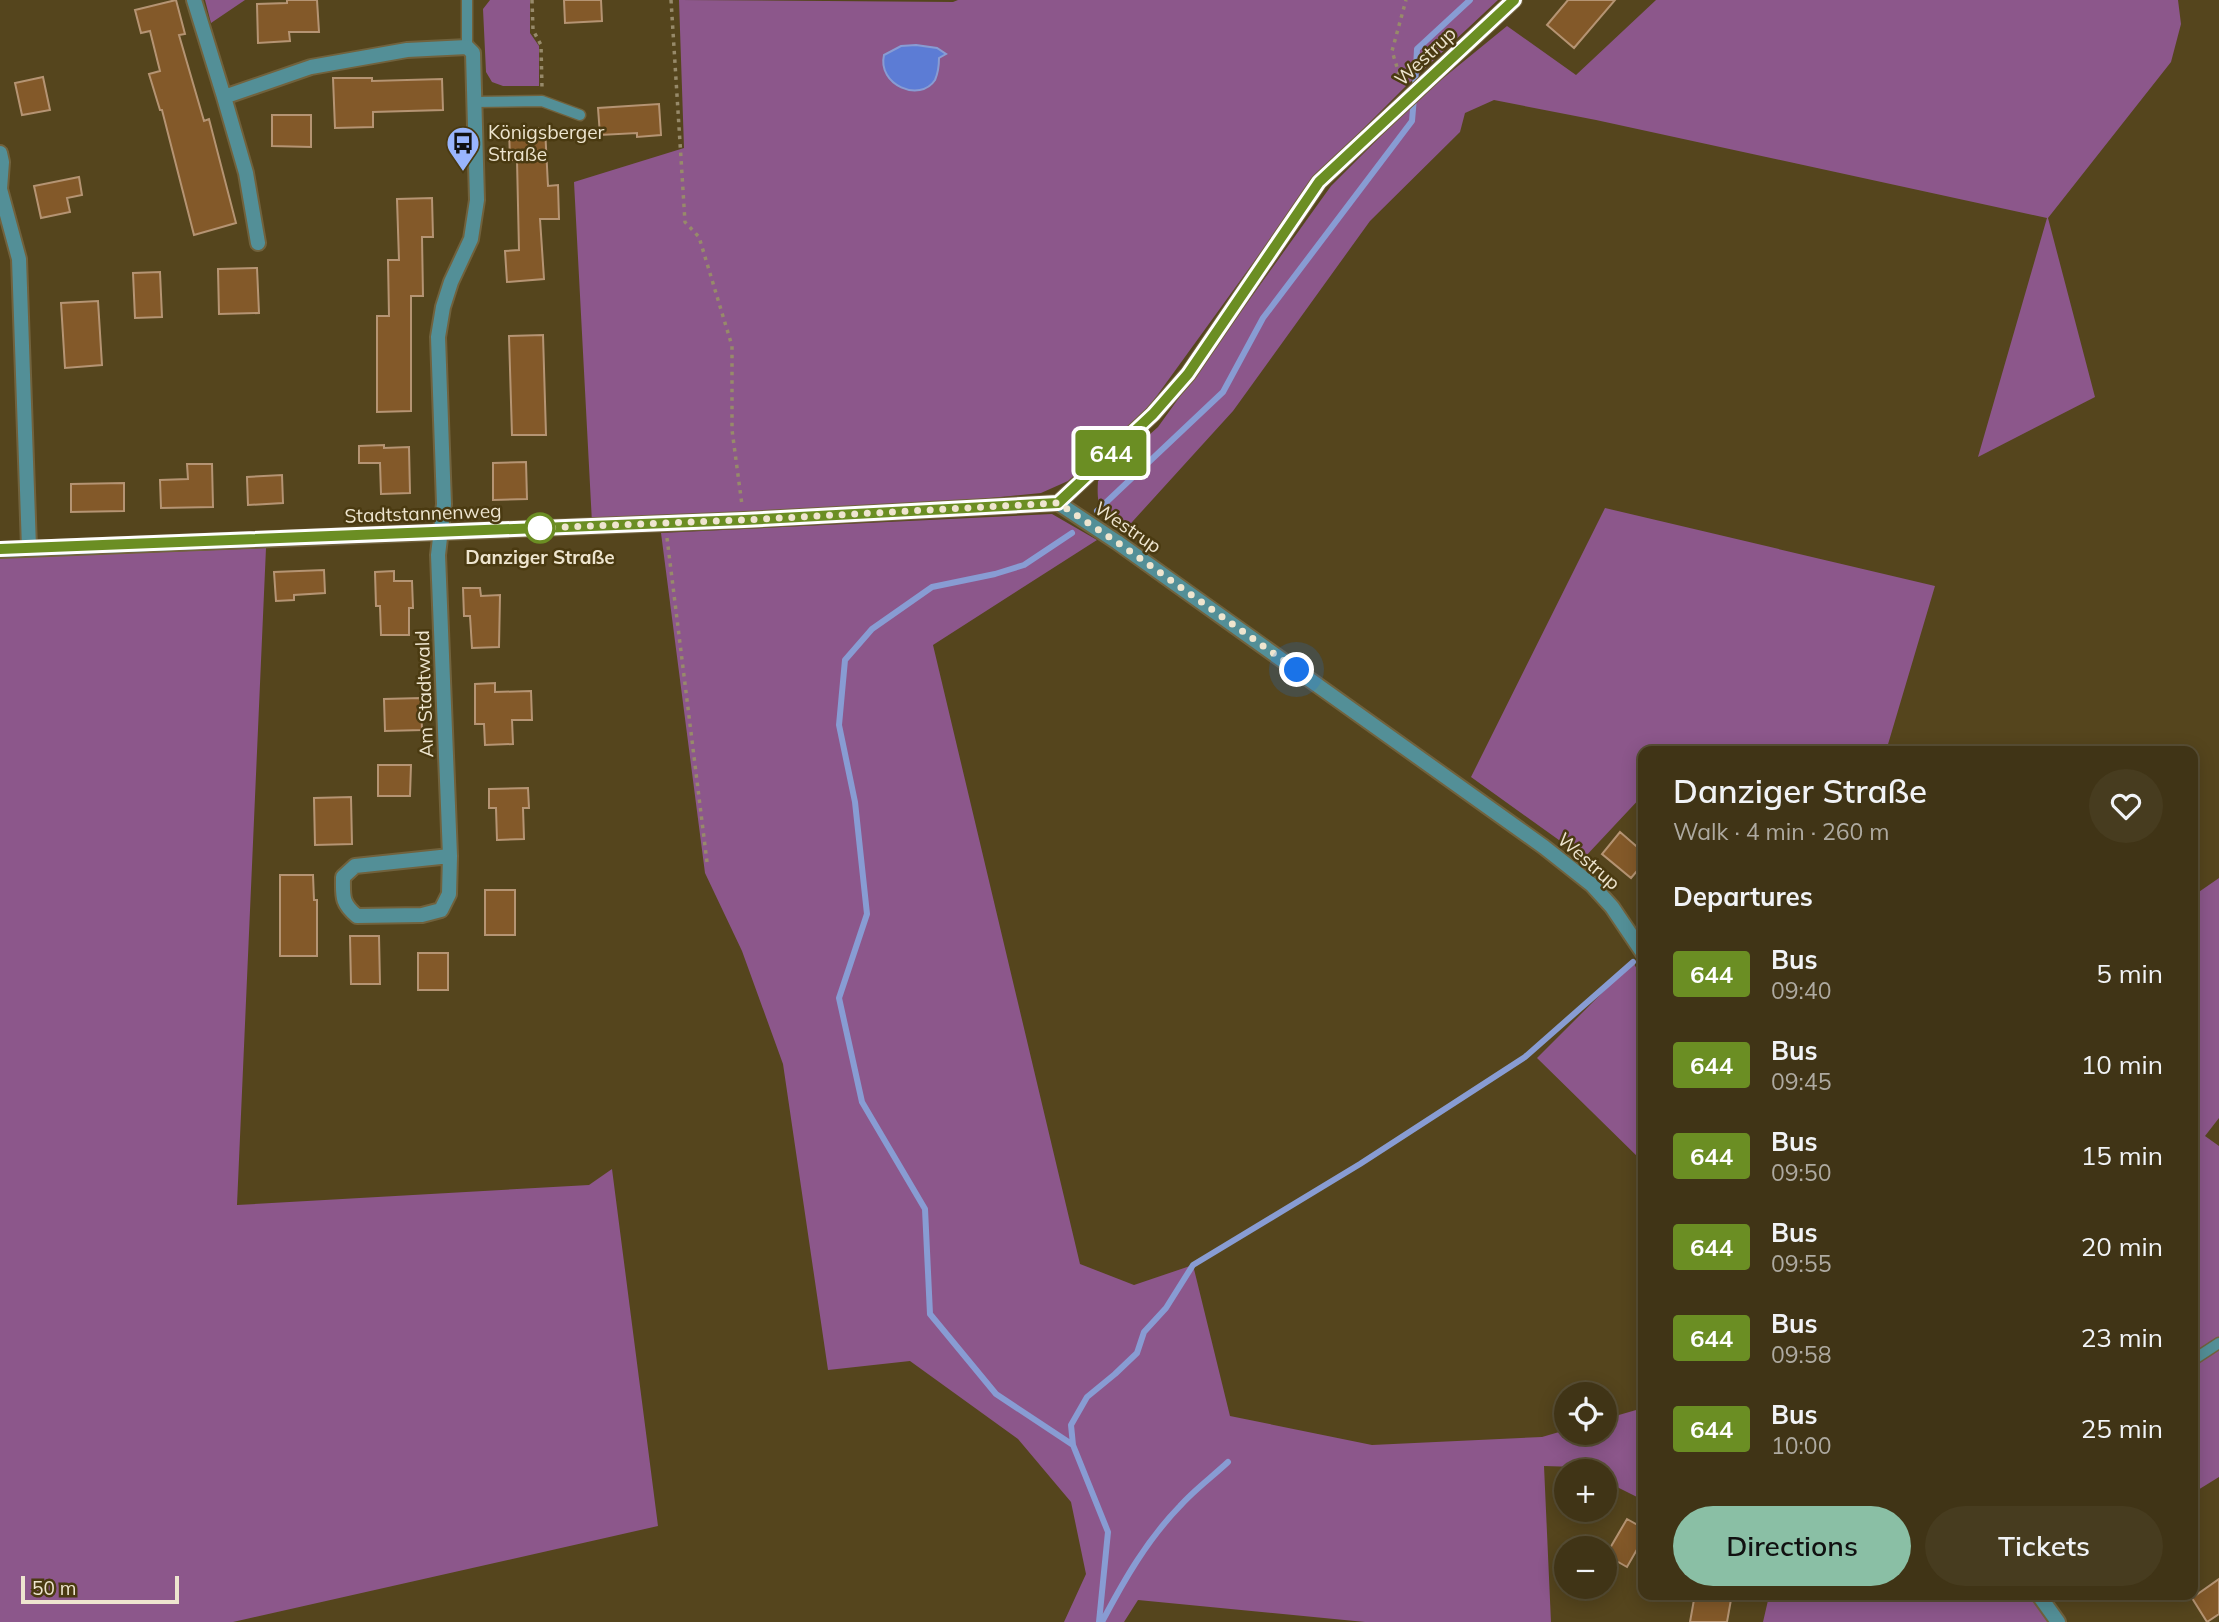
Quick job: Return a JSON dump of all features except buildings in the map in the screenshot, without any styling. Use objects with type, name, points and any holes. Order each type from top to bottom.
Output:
[{"type":"street","points":[[194,0],[246,173],[258,243]]},
{"type":"street","name":"Westrup","points":[[1514,0],[1319,182],[1188,374],[1153,414],[1058,503],[1544,847],[1592,885],[1612,907],[1638,946]]},
{"type":"street","points":[[224,97],[311,67],[407,50],[467,47],[473,53],[476,102],[475,220],[471,239],[443,307],[438,337],[444,504],[442,532]]},
{"type":"street","points":[[0,153],[0,189],[19,259],[29,548]]},
{"type":"street","name":"Stadtstannenweg","points":[[0,550],[744,520],[1058,503]]},
{"type":"street","name":"Am Stadtwald","points":[[442,532],[438,555],[450,856],[449,894],[440,910],[422,915],[357,916],[347,908],[343,897],[343,877],[355,866],[450,856]]},
{"type":"street","points":[[2042,1600],[2058,1622]]},
{"type":"lane","points":[[467,0],[467,47]]},
{"type":"lane","points":[[476,102],[542,101],[580,115]]},
{"type":"lane","points":[[2198,1357],[2219,1343]]},
{"type":"path","points":[[532,0],[533,30],[541,45],[542,101]]},
{"type":"path","points":[[671,0],[685,222],[699,237],[732,346],[733,430],[744,520]]},
{"type":"path","points":[[1406,0],[1392,51],[1407,99]]},
{"type":"path","points":[[664,522],[707,862]]},
{"type":"shaded area","points":[[205,0],[245,0],[211,23]]},
{"type":"shaded area","points":[[490,0],[530,0],[530,33],[539,46],[539,86],[503,86],[492,82],[486,72],[483,9]]},
{"type":"shaded area","points":[[679,0],[1498,0],[1406,86],[1316,176],[1148,408],[1068,481],[1041,493],[907,506],[592,523],[574,182],[684,148]]},
{"type":"shaded area","points":[[1656,0],[2178,0],[2181,24],[2171,62],[2048,218],[2095,397],[1978,457],[2047,218],[1494,100],[1465,113],[1460,132],[1370,221],[1233,411],[1123,532],[1110,521],[1099,505],[1098,481],[1158,427],[1331,186],[1420,97],[1507,26],[1576,75]]},
{"type":"shaded area","points":[[1605,508],[1935,586],[1887,746],[1638,746],[1638,800],[1584,858],[1471,777]]},
{"type":"shaded area","points":[[1052,514],[1097,540],[933,645],[1080,1264],[1134,1285],[1193,1265],[1230,1416],[1372,1445],[1542,1437],[1554,1434],[1554,1445],[1617,1445],[1617,1416],[1638,1409],[1638,1498],[1617,1487],[1617,1459],[1554,1459],[1554,1466],[1544,1466],[1551,1622],[1365,1622],[1138,1600],[1124,1622],[1064,1622],[1086,1574],[1071,1502],[1018,1439],[910,1361],[828,1370],[783,1064],[742,951],[705,873],[661,533]]},
{"type":"shaded area","points":[[266,548],[237,1205],[589,1185],[612,1169],[658,1526],[233,1622],[0,1622],[0,558]]},
{"type":"shaded area","points":[[2219,878],[2219,1118],[2205,1136],[2219,1146],[2219,1477],[2198,1490],[2198,893]]},
{"type":"shaded area","points":[[1633,962],[1638,971],[1638,1157],[1537,1058]]},
{"type":"shaded area","points":[[1768,1600],[2052,1600],[2067,1622],[1763,1622]]},
{"type":"water","points":[[901,46],[937,48],[946,54],[939,58],[935,80],[928,87],[910,90],[893,82],[887,75],[884,55]]},
{"type":"waterway","points":[[1415,88],[1417,49],[1470,0]]},
{"type":"waterway","points":[[1097,511],[1223,392],[1263,318],[1412,121],[1414,97]]},
{"type":"waterway","points":[[1072,533],[1024,565],[932,587],[872,629],[845,660],[839,725],[855,802],[867,914],[839,998],[862,1102],[925,1209],[930,1314],[996,1394],[1073,1445],[1108,1532],[1099,1622]]},
{"type":"waterway","points":[[1073,1445],[1071,1425],[1087,1397],[1137,1353],[1144,1332],[1166,1308],[1193,1265],[1360,1164],[1525,1057],[1633,962]]},
{"type":"waterway","points":[[1102,1622],[1128,1576],[1168,1519],[1228,1462]]},
{"type":"bus line","name":"644","points":[[0,549],[744,520],[1058,503],[1153,414],[1188,374],[1319,182],[1514,0]]},
{"type":"place","name":"Königsberger Straße","points":[[463,173]]},
{"type":"place","name":"Danziger Straße","points":[[540,528]]},
{"type":"route","points":[[540,528],[1058,503],[1297,670]]}]
